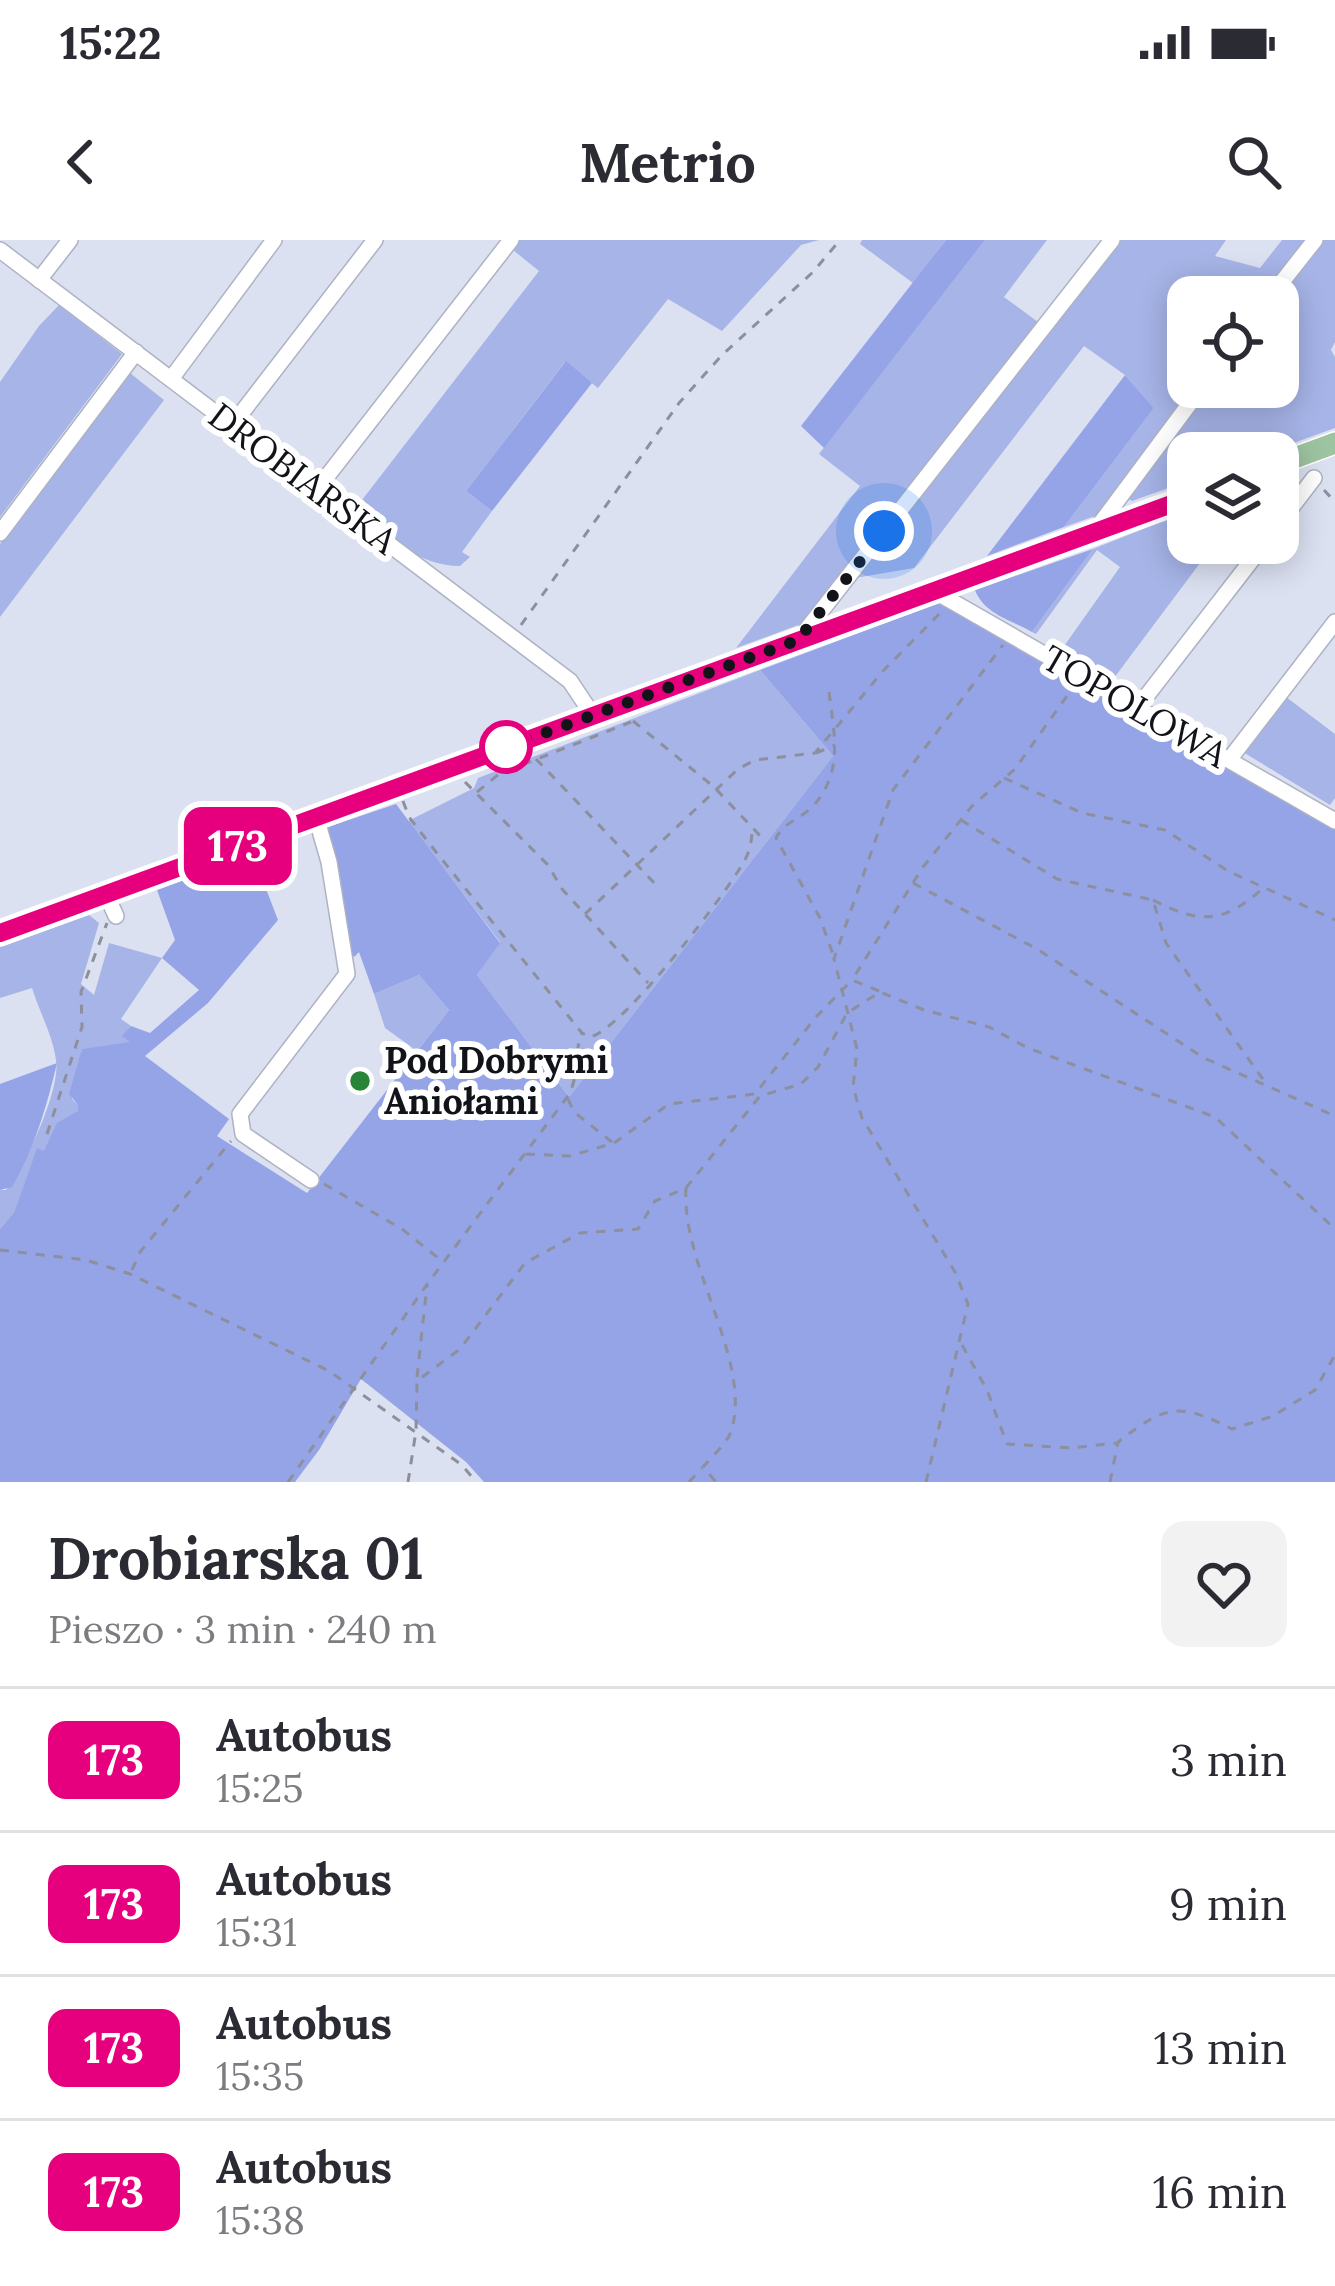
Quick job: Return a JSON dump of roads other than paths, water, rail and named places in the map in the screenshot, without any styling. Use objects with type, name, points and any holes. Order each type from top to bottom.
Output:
[{"type":"main road","points":[[1299,456],[1335,443]]},
{"type":"main road","points":[[0,933],[798,640],[942,596],[1167,506]]},
{"type":"street","points":[[39,280],[70,240]]},
{"type":"street","points":[[171,379],[274,240]]},
{"type":"street","points":[[233,424],[374,240]]},
{"type":"street","points":[[318,488],[511,240]]},
{"type":"street","points":[[798,640],[1112,240]]},
{"type":"street","points":[[1287,276],[1315,240]]},
{"type":"street","name":"DROBIARSKA","points":[[0,250],[570,681],[594,717]]},
{"type":"street","points":[[0,533],[136,352]]},
{"type":"street","points":[[1094,532],[1186,408]]},
{"type":"street","points":[[1299,498],[1314,478]]},
{"type":"street","points":[[1138,707],[1249,564]]},
{"type":"street","name":"TOPOLOWA","points":[[942,596],[1335,821]]},
{"type":"street","points":[[1229,760],[1335,622]]},
{"type":"street","points":[[311,1180],[243,1134],[240,1114],[347,968],[316,817]]},
{"type":"street","points":[[106,894],[116,916]]},
{"type":"street","points":[[263,1070],[347,968]]},
{"type":"place","name":"Pod Dobrymi Aniołami","points":[[360,1081]]}]
